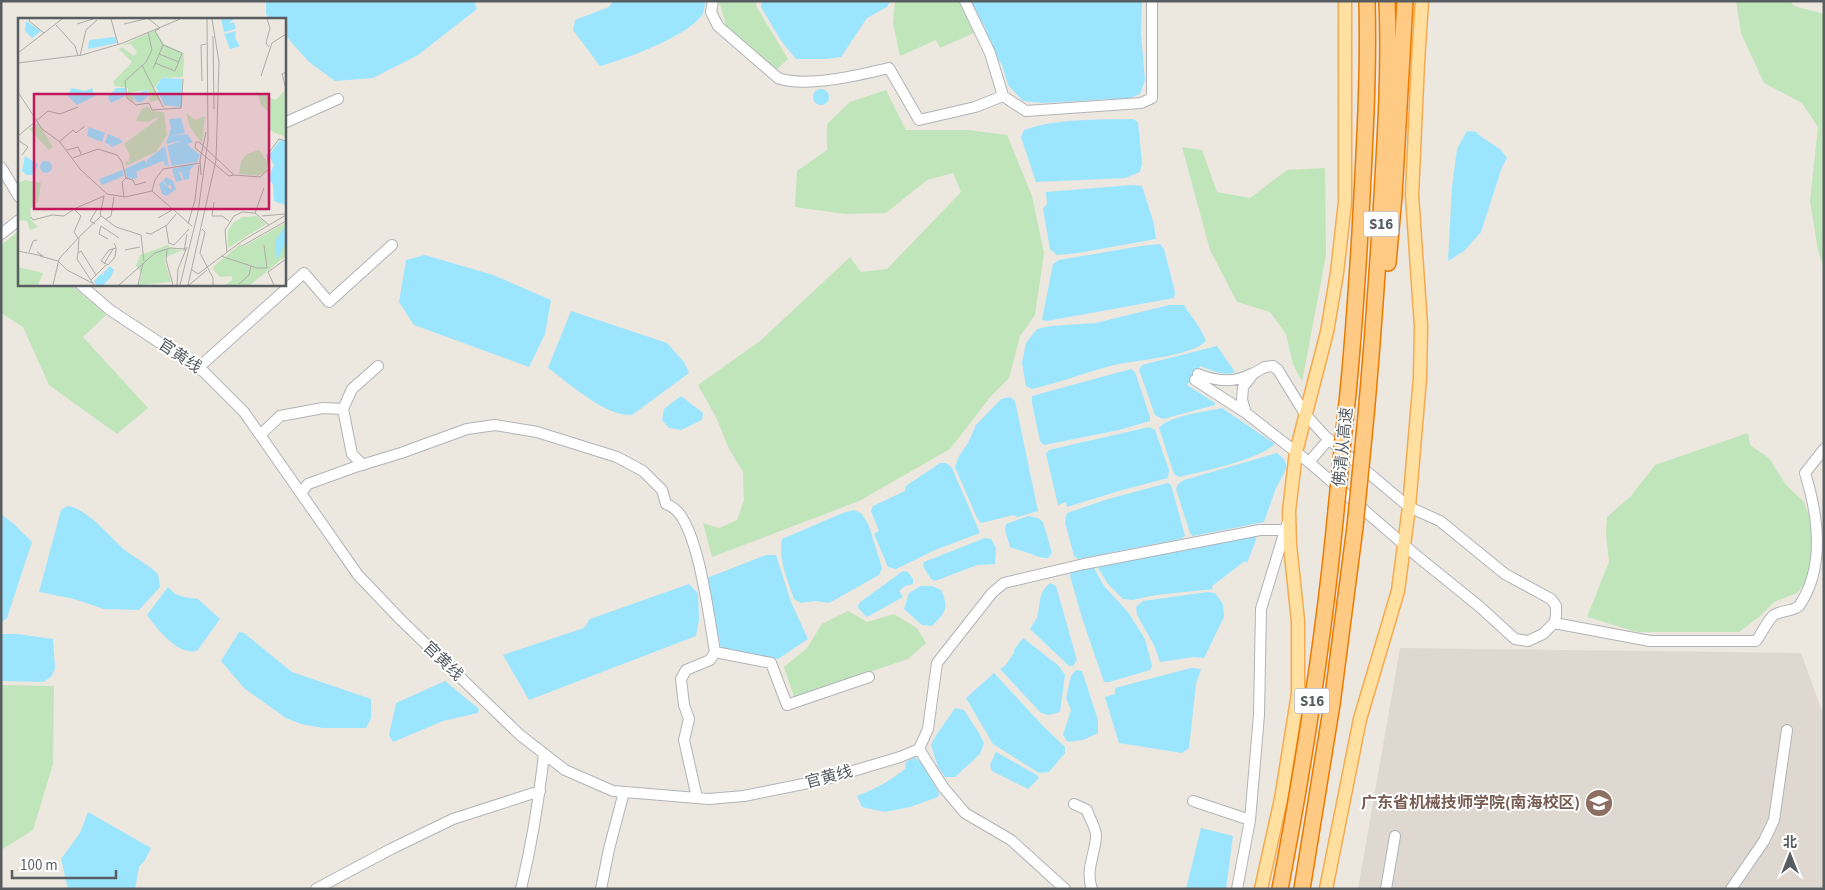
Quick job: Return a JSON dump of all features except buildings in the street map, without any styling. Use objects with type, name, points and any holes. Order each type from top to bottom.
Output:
[{"type":"highway","points":[[1361,1],[1362,31],[1368,64]]},
{"type":"highway","name":"佛清从高速","points":[[1280,889],[1299,790],[1316,679],[1336,511],[1355,324],[1368,64],[1367,1]]},
{"type":"highway","name":"佛清从高速","points":[[1302,889],[1332,704],[1355,527],[1373,351],[1387,106],[1387,1]]},
{"type":"highway","points":[[1373,351],[1388,268],[1405,1]]},
{"type":"main road","points":[[1261,889],[1282,799],[1298,694],[1298,621],[1290,544],[1289,511],[1296,452],[1327,332],[1337,273],[1345,202],[1345,1]]},
{"type":"main road","points":[[1326,889],[1360,719],[1398,591],[1405,546],[1420,378],[1420,326],[1412,195],[1422,1]]},
{"type":"street","points":[[713,1],[711,12],[718,26],[778,78],[790,82],[849,78],[889,68],[919,120],[975,107],[1003,96]]},
{"type":"street","points":[[965,1],[990,53],[1003,96],[1026,112],[1141,103],[1152,98],[1152,1]]},
{"type":"street","points":[[285,123],[338,99]]},
{"type":"street","points":[[1,167],[18,195]]},
{"type":"street","points":[[1,234],[18,221]]},
{"type":"street","points":[[198,368],[304,273],[330,302],[392,245]]},
{"type":"street","name":"官黄线","points":[[81,285],[110,310],[204,372],[244,412],[358,575],[401,620],[520,735],[564,770],[614,791],[697,798],[744,796],[823,780],[900,757],[919,749]]},
{"type":"street","points":[[363,465],[352,454],[343,408],[352,389],[378,366]]},
{"type":"street","points":[[1273,366],[1278,370],[1305,414],[1329,439],[1409,507],[1440,521],[1505,574],[1551,600],[1556,606],[1554,623],[1543,634],[1528,641],[1515,639],[1309,462],[1196,377],[1223,381],[1238,380],[1265,367],[1273,366]]},
{"type":"street","points":[[1246,413],[1242,393],[1246,381],[1254,373]]},
{"type":"street","points":[[260,435],[280,416],[322,408],[343,408]]},
{"type":"street","points":[[301,493],[308,484],[467,429],[495,425],[537,432],[617,457],[643,471],[662,490],[666,504],[675,509],[685,523],[698,561],[715,652],[710,660],[686,670],[681,679],[684,706],[689,719],[684,740],[697,798]]},
{"type":"street","points":[[1309,462],[1329,439]]},
{"type":"street","points":[[1554,623],[1650,641],[1756,641],[1774,615],[1796,608],[1807,599],[1821,576],[1823,551],[1821,524],[1804,473],[1824,449]]},
{"type":"street","points":[[1236,889],[1250,820],[1259,715],[1261,609],[1289,511]]},
{"type":"street","points":[[1065,889],[1012,840],[965,813],[942,787],[919,749],[928,729],[937,663],[992,593],[1004,583],[1084,564],[1260,530],[1285,530]]},
{"type":"street","points":[[715,652],[771,663],[787,705],[869,678]]},
{"type":"street","points":[[1731,889],[1764,841],[1774,820],[1787,730]]},
{"type":"street","points":[[521,889],[530,851],[544,754]]},
{"type":"street","points":[[316,889],[453,819],[540,791]]},
{"type":"street","points":[[601,889],[624,792]]},
{"type":"street","points":[[1193,801],[1250,820]]},
{"type":"street","points":[[1074,804],[1087,810],[1097,834],[1090,864],[1092,889]]},
{"type":"street","points":[[1386,889],[1395,836]]},
{"type":"shaded area","name":"广东省机械技师学院(南海校区)","points":[[1400,648],[1801,653],[1824,717],[1824,889],[1358,889]]},
{"type":"green space","points":[[719,1],[757,1],[756,6],[788,59],[776,70],[727,29]]},
{"type":"green space","points":[[895,1],[959,1],[974,33],[940,48],[936,40],[900,56],[893,23]]},
{"type":"green space","points":[[1736,1],[1790,1],[1794,6],[1824,14],[1824,270],[1818,250],[1810,201],[1818,127],[1802,103],[1764,83],[1741,33]]},
{"type":"green space","points":[[886,90],[906,130],[968,130],[1007,135],[1032,196],[1044,253],[1035,315],[1020,336],[1009,378],[991,396],[950,449],[859,501],[712,557],[703,523],[719,528],[737,520],[744,500],[743,472],[729,449],[717,419],[698,385],[760,341],[850,257],[861,272],[887,269],[961,192],[953,173],[927,180],[886,213],[845,214],[795,207],[797,171],[827,150],[827,124],[850,102]]},
{"type":"green space","points":[[1182,147],[1202,150],[1217,192],[1250,198],[1287,170],[1325,168],[1326,255],[1302,382],[1293,364],[1286,334],[1270,312],[1237,302],[1210,250]]},
{"type":"green space","points":[[18,232],[18,285],[71,285],[106,315],[83,337],[148,408],[117,434],[49,385],[23,327],[1,313],[1,245]]},
{"type":"green space","points":[[1748,433],[1750,445],[1769,458],[1786,485],[1804,502],[1815,534],[1816,556],[1807,580],[1797,593],[1774,602],[1760,616],[1739,632],[1637,632],[1587,617],[1609,562],[1606,533],[1607,517],[1631,496],[1655,465]]},
{"type":"green space","points":[[848,611],[867,622],[894,614],[917,628],[926,643],[908,659],[794,697],[784,667],[807,648],[822,624]]},
{"type":"green space","points":[[1,685],[54,686],[53,764],[33,830],[1,850]]},
{"type":"water","points":[[266,1],[474,1],[477,9],[418,55],[373,78],[335,81],[309,62],[285,35],[285,18],[269,18],[266,14]]},
{"type":"water","points":[[613,1],[705,1],[703,13],[686,30],[656,46],[600,66],[573,30],[575,20],[609,7]]},
{"type":"water","points":[[762,1],[891,1],[887,7],[867,18],[841,57],[796,59],[782,42],[761,7]]},
{"type":"water","points":[[969,1],[1142,1],[1141,34],[1145,80],[1140,94],[1130,98],[1042,103],[1023,101],[1008,85],[1002,65],[992,49],[985,27]]},
{"type":"water","points":[[818,89],[824,89],[829,94],[827,103],[818,105],[813,100],[813,94]]},
{"type":"water","points":[[1133,119],[1138,122],[1142,163],[1140,172],[1125,178],[1036,182],[1021,137],[1024,130],[1051,123]]},
{"type":"water","points":[[1467,131],[1477,132],[1477,134],[1500,149],[1507,158],[1502,167],[1481,232],[1464,251],[1448,261],[1452,187],[1457,149]]},
{"type":"water","points":[[1132,185],[1142,186],[1154,224],[1156,239],[1057,255],[1050,249],[1043,209],[1047,204],[1046,192]]},
{"type":"water","points":[[1160,244],[1164,249],[1175,292],[1174,298],[1047,321],[1042,320],[1053,264],[1059,260]]},
{"type":"water","points":[[425,255],[493,275],[551,300],[545,334],[529,367],[414,325],[399,302],[406,260]]},
{"type":"water","points":[[1169,305],[1184,305],[1206,341],[1188,351],[1110,366],[1032,389],[1026,386],[1022,363],[1026,343],[1037,329],[1051,326],[1096,323]]},
{"type":"water","points":[[571,311],[667,343],[684,362],[689,373],[632,415],[611,411],[588,398],[548,368]]},
{"type":"water","points":[[1217,346],[1235,372],[1226,374],[1200,366],[1187,385],[1215,403],[1215,405],[1163,419],[1155,415],[1139,370],[1142,365]]},
{"type":"water","points":[[1131,369],[1135,372],[1150,421],[1119,430],[1044,445],[1040,441],[1032,396]]},
{"type":"water","points":[[681,396],[703,413],[702,420],[681,430],[669,428],[662,420],[664,409]]},
{"type":"water","points":[[1010,397],[1015,401],[1038,511],[1018,517],[1013,515],[981,523],[977,518],[955,467],[976,425],[1001,399]]},
{"type":"water","points":[[1222,408],[1275,444],[1256,455],[1230,464],[1179,477],[1174,474],[1159,428],[1179,417]]},
{"type":"water","points":[[1149,427],[1155,430],[1169,470],[1168,478],[1067,507],[1066,502],[1058,505],[1046,454],[1049,450]]},
{"type":"water","points":[[1277,453],[1283,458],[1287,467],[1276,488],[1264,522],[1193,536],[1190,533],[1176,489],[1178,484],[1184,480]]},
{"type":"water","points":[[940,463],[946,463],[952,468],[980,533],[935,550],[896,569],[888,567],[874,534],[879,531],[871,511],[873,506],[905,491],[906,486]]},
{"type":"water","points":[[1168,483],[1171,485],[1185,536],[1180,539],[1078,559],[1074,556],[1065,522],[1067,513],[1108,499]]},
{"type":"water","points":[[67,506],[83,512],[126,551],[158,574],[160,587],[139,610],[104,609],[74,599],[39,592],[61,510]]},
{"type":"water","points":[[854,510],[862,514],[869,526],[882,568],[879,575],[829,603],[815,601],[801,603],[794,599],[782,562],[782,539]]},
{"type":"water","points":[[1,514],[32,542],[7,618],[1,623]]},
{"type":"water","points":[[1028,516],[1038,518],[1043,522],[1052,553],[1048,558],[1010,547],[1005,530],[1006,524]]},
{"type":"water","points":[[1257,534],[1247,563],[1245,561],[1212,586],[1213,589],[1156,595],[1132,600],[1123,599],[1108,584],[1098,568],[1101,563]]},
{"type":"water","points":[[985,538],[991,539],[996,548],[995,564],[977,565],[935,581],[931,579],[923,566],[924,562]]},
{"type":"water","points":[[766,555],[776,555],[791,602],[808,639],[778,659],[721,649],[707,578]]},
{"type":"water","points":[[1093,566],[1104,586],[1128,612],[1145,639],[1152,666],[1150,670],[1104,682],[1070,576],[1072,569]]},
{"type":"water","points":[[903,571],[908,572],[913,579],[913,584],[905,586],[899,591],[903,597],[867,617],[858,608],[859,603]]},
{"type":"water","points":[[1050,583],[1056,586],[1077,660],[1073,666],[1069,666],[1030,629],[1037,618],[1041,595]]},
{"type":"water","points":[[689,584],[698,593],[699,620],[696,636],[529,700],[503,655],[584,628],[590,619]]},
{"type":"water","points":[[921,586],[932,586],[941,590],[945,601],[945,610],[932,626],[922,625],[904,609],[909,593]]},
{"type":"water","points":[[168,587],[175,594],[198,599],[220,619],[197,651],[182,649],[175,645],[162,634],[147,615]]},
{"type":"water","points":[[1208,592],[1215,593],[1223,604],[1224,617],[1204,658],[1194,657],[1160,662],[1154,645],[1137,615],[1136,607],[1143,601]]},
{"type":"water","points":[[239,632],[244,633],[292,672],[371,699],[371,718],[366,728],[323,728],[301,724],[286,718],[245,689],[221,661]]},
{"type":"water","points":[[1,634],[17,634],[53,639],[55,669],[51,677],[43,682],[1,681]]},
{"type":"water","points":[[1023,638],[1059,666],[1065,675],[1060,712],[1049,715],[1041,713],[1000,669],[1005,666]]},
{"type":"water","points":[[1191,668],[1201,669],[1196,684],[1189,748],[1182,753],[1119,743],[1105,697],[1115,694],[1115,688]]},
{"type":"water","points":[[1076,670],[1082,671],[1098,720],[1098,733],[1083,740],[1068,742],[1063,735],[1071,710],[1066,698],[1071,676]]},
{"type":"water","points":[[994,673],[1065,747],[1065,753],[1049,772],[1039,773],[993,744],[966,698]]},
{"type":"water","points":[[445,681],[479,709],[478,713],[443,721],[393,742],[389,735],[396,703]]},
{"type":"water","points":[[955,708],[964,710],[984,743],[980,754],[955,777],[945,777],[938,767],[931,745]]},
{"type":"water","points":[[996,752],[1037,775],[1039,778],[1028,789],[992,771],[990,765]]},
{"type":"water","points":[[915,757],[922,764],[939,793],[938,797],[910,807],[885,812],[862,807],[857,796],[876,788],[894,777],[905,769],[906,762]]},
{"type":"water","points":[[88,812],[151,848],[139,867],[135,889],[68,889],[61,859],[80,833]]},
{"type":"water","points":[[1201,828],[1233,836],[1226,889],[1186,889]]},
{"type":"place","name":"广东省机械技师学院(南海校区)","points":[[1599,803]]}]
